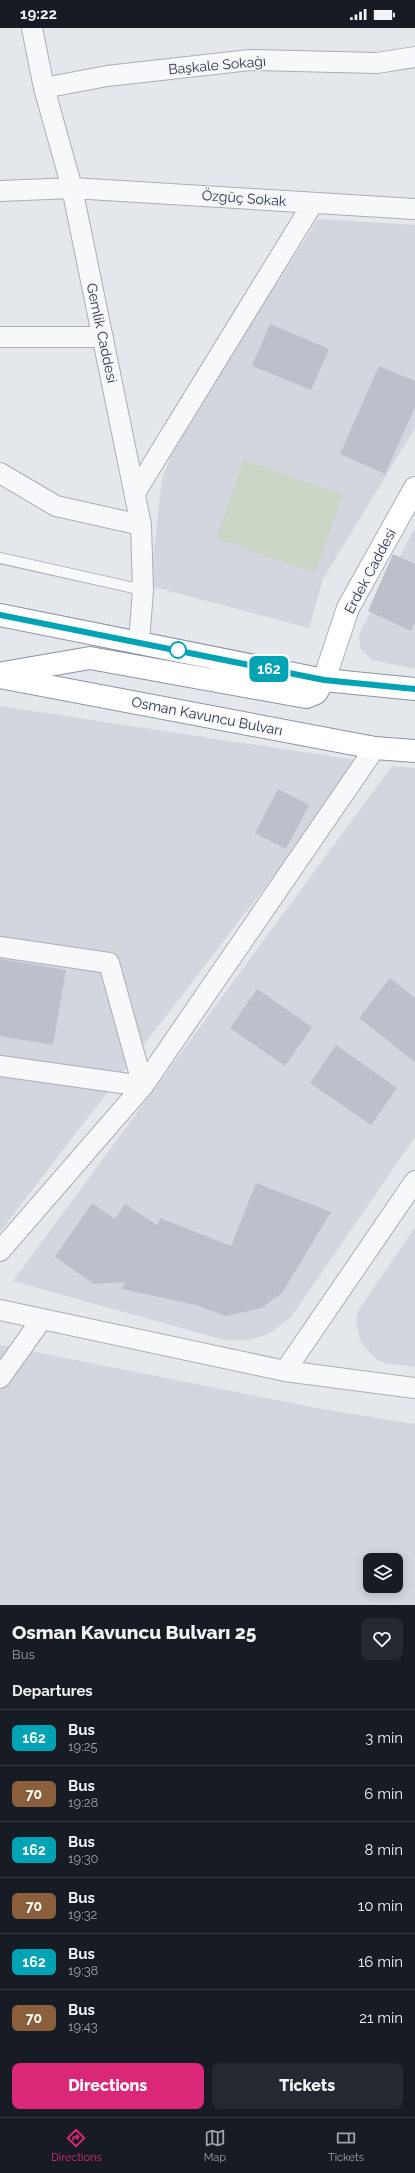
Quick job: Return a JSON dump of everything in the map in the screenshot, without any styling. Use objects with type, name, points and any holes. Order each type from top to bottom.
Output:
[{"type":"main road","name":"Erdek Caddesi","points":[[324,680],[348,608],[415,488]]},
{"type":"main road","points":[[0,615],[324,680],[415,689]]},
{"type":"main road","points":[[0,674],[90,658],[306,697],[316,693],[324,680]]},
{"type":"main road","name":"Osman Kavuncu Bulvarı","points":[[0,677],[374,748],[415,751]]},
{"type":"street","name":"Gemlik Caddesi","points":[[32,28],[44,88],[72,188],[141,525],[143,590],[139,642]]},
{"type":"street","name":"Başkale Sokağı","points":[[44,88],[107,76],[250,60],[377,63],[415,57]]},
{"type":"street","name":"Özgüç Sokak","points":[[0,191],[72,188],[415,209]]},
{"type":"street","points":[[135,493],[313,203]]},
{"type":"street","points":[[0,337],[103,337]]},
{"type":"street","points":[[0,473],[56,506],[141,525]]},
{"type":"street","points":[[0,1251],[143,1086],[374,748]]},
{"type":"street","points":[[0,947],[109,963],[143,1086]]},
{"type":"street","points":[[0,1066],[143,1086]]},
{"type":"street","points":[[285,1372],[415,1181]]},
{"type":"street","points":[[0,1310],[285,1372],[415,1388]]},
{"type":"street","points":[[0,1378],[42,1319]]},
{"type":"lane","points":[[0,558],[143,590]]},
{"type":"shaded area","points":[[318,219],[415,225],[415,428],[323,579],[309,628],[150,586],[162,479],[178,438]]},
{"type":"shaded area","points":[[415,528],[415,669],[372,660],[361,649],[359,638],[360,632]]},
{"type":"shaded area","points":[[0,706],[362,761],[0,1232]]},
{"type":"shaded area","points":[[392,766],[415,768],[415,1137],[291,1317],[273,1331],[263,1336],[250,1340],[224,1340],[13,1281]]},
{"type":"shaded area","points":[[415,1227],[415,1367],[384,1363],[376,1359],[363,1345],[359,1337],[356,1320],[358,1311]]},
{"type":"shaded area","points":[[0,1345],[322,1409],[415,1424],[415,1605],[0,1605]]},
{"type":"green space","points":[[244,460],[343,495],[315,573],[216,538]]},
{"type":"building","points":[[270,324],[329,349],[311,390],[252,366]]},
{"type":"building","points":[[379,366],[415,381],[415,407],[385,474],[340,454]]},
{"type":"building","points":[[393,554],[415,564],[415,622],[411,631],[368,611]]},
{"type":"building","points":[[278,789],[309,805],[286,849],[255,833]]},
{"type":"building","points":[[0,959],[66,970],[53,1045],[0,1036]]},
{"type":"building","points":[[390,978],[415,998],[415,1062],[359,1018]]},
{"type":"building","points":[[257,989],[312,1027],[285,1066],[230,1028]]},
{"type":"building","points":[[336,1045],[397,1088],[371,1125],[310,1083]]},
{"type":"building","points":[[256,1183],[331,1212],[282,1293],[261,1308],[226,1316],[196,1305],[122,1289],[125,1282],[94,1284],[55,1257],[92,1203],[115,1219],[125,1204],[157,1225],[160,1218],[231,1246]]},
{"type":"bus line","name":"162","points":[[0,615],[324,680],[415,689]]}]
